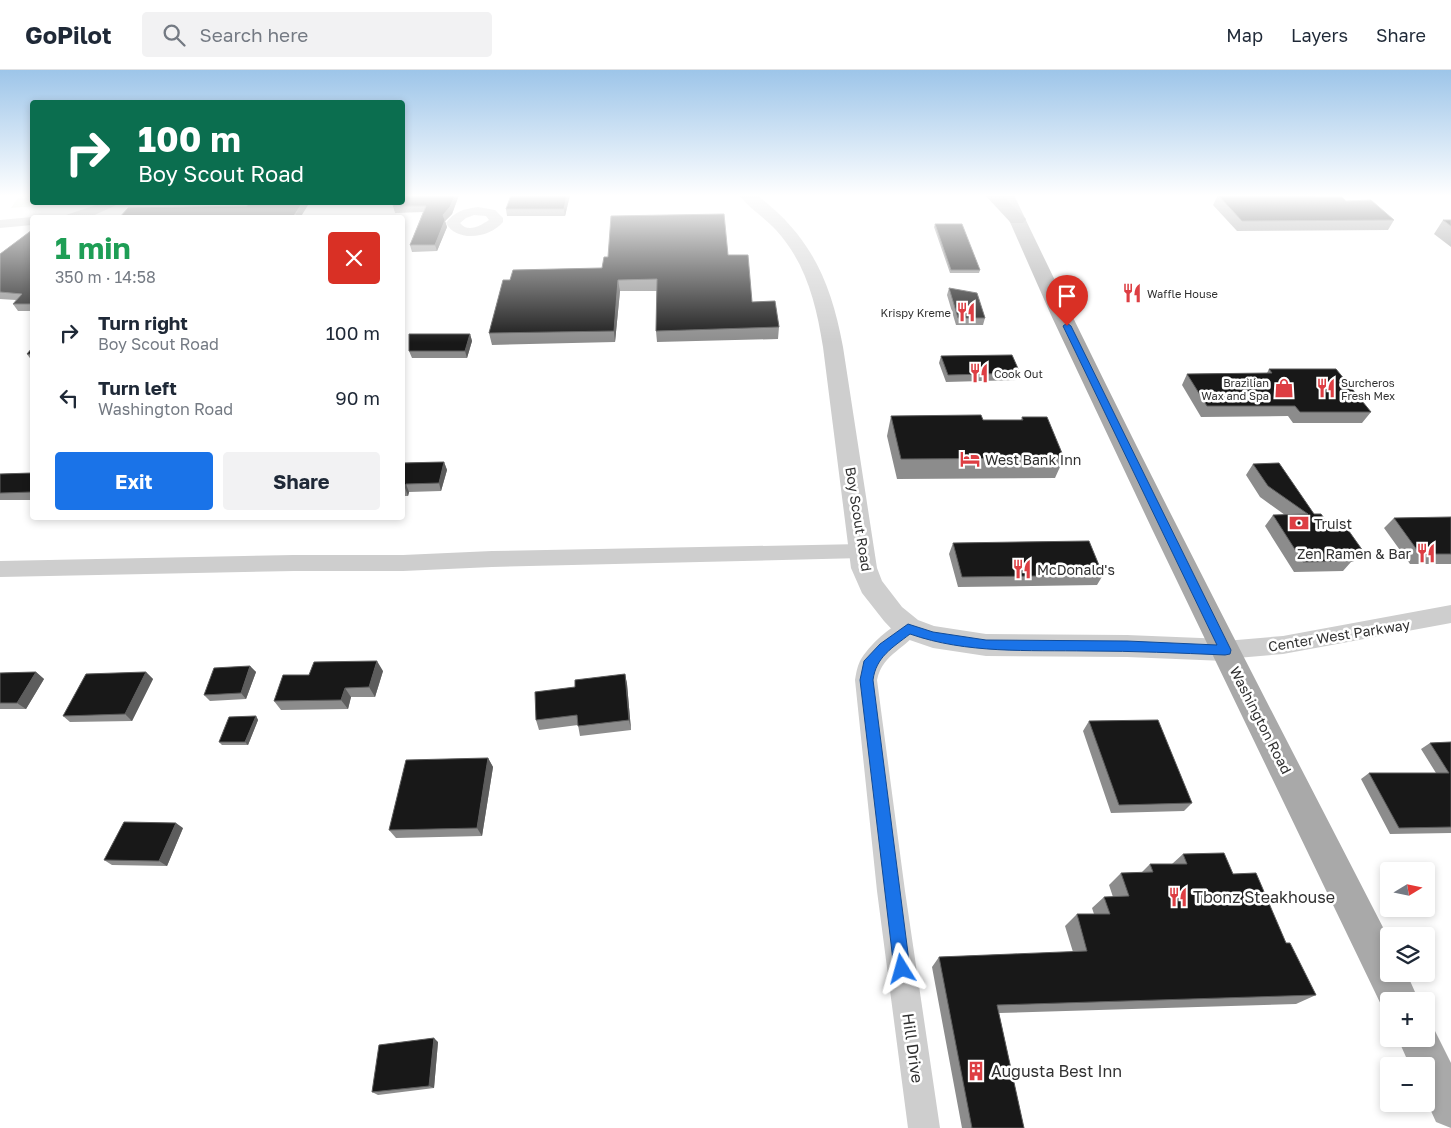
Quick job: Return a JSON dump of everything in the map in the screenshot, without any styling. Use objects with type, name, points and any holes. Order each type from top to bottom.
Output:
[{"type":"main road","name":"Washington Road","points":[[1029,244],[1061,315],[1225,650],[1290,775],[1396,992]]},
{"type":"main road","points":[[1422,1047],[1451,1107]]},
{"type":"street","name":"Boy Scout Road","points":[[797,244],[812,269],[819,287],[836,366],[864,568],[871,586],[893,614],[908,628],[933,637],[986,645],[1127,646],[1225,650]]},
{"type":"street","points":[[0,570],[285,563],[403,563],[862,551]]},
{"type":"street","name":"Center West Parkway","points":[[1225,650],[1283,646],[1451,614]]},
{"type":"street","name":"Hill Drive","points":[[908,628],[884,647],[869,665],[866,680],[891,891],[924,1128]]},
{"type":"building","points":[[13,244],[30,244],[30,304],[13,304],[22,294],[0,292],[0,254]]},
{"type":"building","points":[[410,244],[435,244],[435,245]]},
{"type":"building","points":[[609,244],[727,244],[728,255],[748,255],[752,302],[775,301],[779,327],[656,331],[657,279],[618,280],[614,331],[489,333],[503,280],[510,280],[513,270],[602,268],[604,257],[608,257]]},
{"type":"building","points":[[942,244],[970,244],[980,270],[951,270]]},
{"type":"building","name":"Krispy Kreme","points":[[949,288],[977,293],[985,318],[958,318]]},
{"type":"building","points":[[409,334],[470,334],[465,351],[409,351]]},
{"type":"building","points":[[1012,355],[1020,373],[948,375],[941,356]]},
{"type":"building","points":[[1269,369],[1336,369],[1371,412],[1300,412],[1295,406],[1207,406],[1187,374],[1272,373]]},
{"type":"building","points":[[981,415],[983,420],[1023,420],[1022,417],[1047,417],[1064,458],[901,459],[891,416]]},
{"type":"building","points":[[444,462],[439,483],[406,484],[405,488],[405,463]]},
{"type":"building","points":[[1279,463],[1314,514],[1321,514],[1331,528],[1346,527],[1363,551],[1346,551],[1352,561],[1303,562],[1273,515],[1308,514],[1268,486],[1253,464]]},
{"type":"building","points":[[30,473],[30,492],[0,493],[0,474]]},
{"type":"building","points":[[1451,517],[1451,554],[1420,554],[1394,518]]},
{"type":"building","name":"McDonald's","points":[[1089,541],[1103,575],[962,577],[953,543]]},
{"type":"building","points":[[377,661],[369,687],[345,688],[341,700],[274,701],[283,675],[309,675],[314,662]]},
{"type":"building","points":[[250,666],[241,693],[204,695],[214,668]]},
{"type":"building","points":[[36,672],[17,703],[0,703],[0,673]]},
{"type":"building","points":[[146,672],[125,714],[63,716],[86,674]]},
{"type":"building","points":[[625,674],[629,720],[578,726],[577,715],[536,720],[535,692],[575,687],[575,680]]},
{"type":"building","points":[[256,716],[245,742],[219,742],[229,717]]},
{"type":"building","points":[[1158,720],[1192,803],[1119,805],[1089,721]]},
{"type":"building","points":[[1451,742],[1451,827],[1399,828],[1369,773],[1449,773],[1430,743]]},
{"type":"building","points":[[488,758],[477,828],[389,830],[406,760]]},
{"type":"building","points":[[124,822],[176,823],[159,861],[104,860]]},
{"type":"building","points":[[1224,853],[1233,874],[1256,873],[1286,943],[1290,943],[1316,995],[997,1005],[1024,1128],[972,1128],[939,957],[1087,951],[1077,914],[1110,914],[1104,897],[1129,896],[1121,873],[1153,872],[1150,864],[1187,864],[1183,854]]},
{"type":"building","points":[[434,1038],[429,1086],[372,1092],[379,1045]]},
{"type":"place","name":"Waffle House","points":[[1132,293]]},
{"type":"place","name":"Krispy Kreme","points":[[966,312]]},
{"type":"place","name":"Cook Out","points":[[979,373]]},
{"type":"place","name":"Brazilian Wax and Spa","points":[[1284,388]]},
{"type":"place","name":"Surcheros Fresh Mex","points":[[1326,388]]},
{"type":"place","name":"West Bank Inn","points":[[970,459]]},
{"type":"place","name":"Truist","points":[[1299,523]]},
{"type":"place","name":"Zen Ramen & Bar","points":[[1426,553]]},
{"type":"place","name":"McDonald's","points":[[1022,569]]},
{"type":"place","name":"Tbonz Steakhouse","points":[[1178,897]]},
{"type":"place","name":"Augusta Best Inn","points":[[976,1071]]},
{"type":"route","points":[[902,969],[866,680],[869,665],[884,647],[908,628],[933,637],[986,645],[1127,646],[1225,650],[1067,326]]}]
